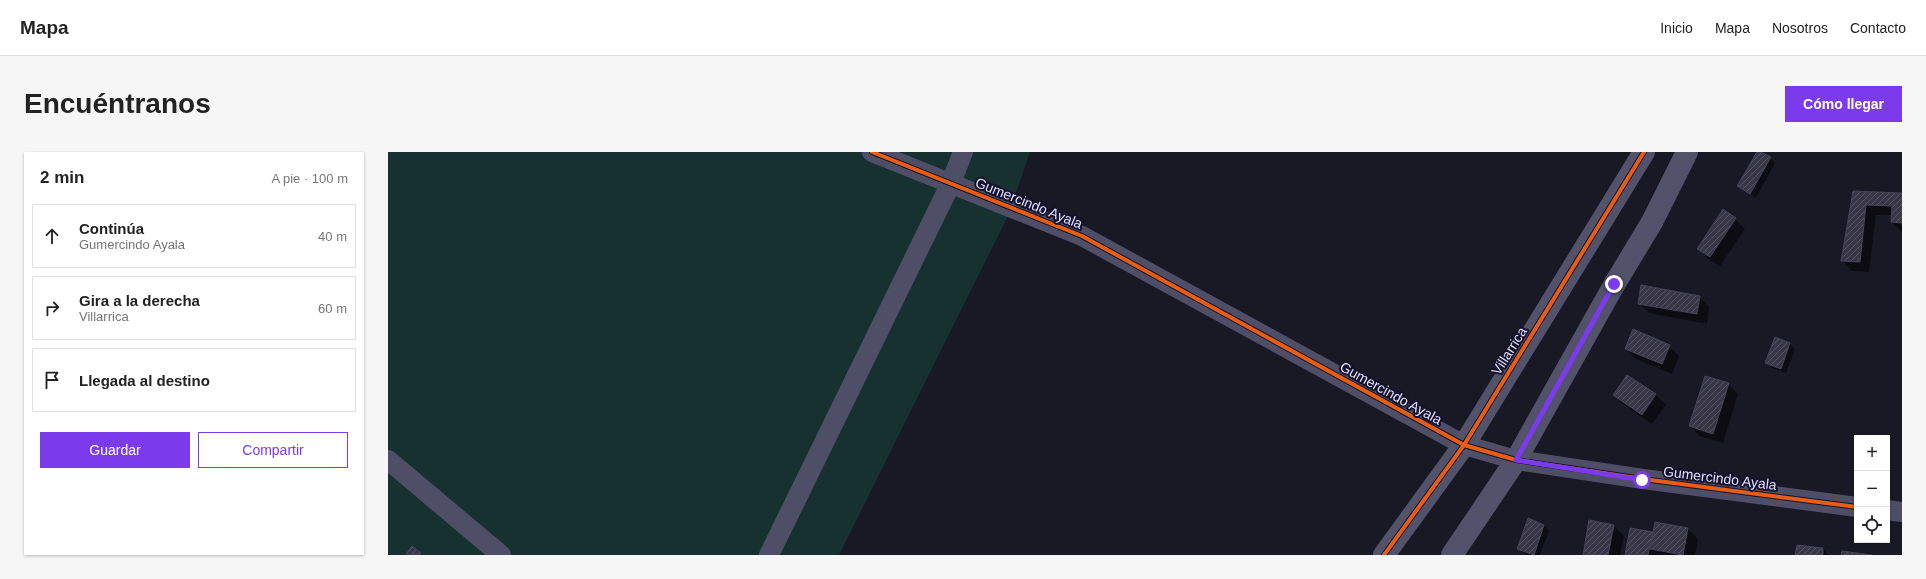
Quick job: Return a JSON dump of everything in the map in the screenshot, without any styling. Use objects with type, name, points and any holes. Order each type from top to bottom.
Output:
[{"type":"street","name":"Gumercindo Ayala","points":[[872,152],[1082,236],[1464,445],[1516,460],[1642,480],[1854,507]]},
{"type":"street","points":[[769,555],[951,183],[963,152]]},
{"type":"street","name":"Villarrica","points":[[1384,555],[1464,445],[1644,152]]},
{"type":"street","points":[[1452,555],[1516,460],[1614,284],[1652,222],[1687,152]]},
{"type":"street","points":[[388,460],[501,555]]},
{"type":"street","points":[[1890,510],[1902,512]]},
{"type":"green space","points":[[388,152],[1030,152],[1008,216],[839,555],[388,555]]},
{"type":"building","points":[[1757,152],[1761,152],[1771,157],[1750,194],[1737,186]]},
{"type":"building","points":[[1853,191],[1902,193],[1902,223],[1891,222],[1892,206],[1866,205],[1860,262],[1841,261]]},
{"type":"building","points":[[1723,209],[1736,218],[1710,257],[1697,249]]},
{"type":"building","points":[[1641,285],[1700,296],[1697,314],[1638,304]]},
{"type":"building","points":[[1633,329],[1670,345],[1662,364],[1625,349]]},
{"type":"building","points":[[1775,337],[1790,343],[1781,369],[1765,363]]},
{"type":"building","points":[[1627,375],[1656,394],[1642,415],[1613,395]]},
{"type":"building","points":[[1705,376],[1729,383],[1713,434],[1689,426]]},
{"type":"building","points":[[1528,518],[1544,525],[1534,555],[1517,549]]},
{"type":"building","points":[[1589,520],[1614,525],[1608,555],[1583,555]]},
{"type":"building","points":[[1655,522],[1688,528],[1683,555],[1650,549]]},
{"type":"building","points":[[1630,528],[1653,532],[1648,555],[1625,555]]},
{"type":"building","points":[[1797,545],[1823,548],[1823,555],[1795,555]]},
{"type":"building","points":[[412,546],[421,553],[420,555],[406,554]]},
{"type":"building","points":[[1842,551],[1872,555],[1841,555]]},
{"type":"cycle path","points":[[872,152],[1082,236],[1464,445],[1516,460],[1643,479],[1854,507]]},
{"type":"cycle path","points":[[1384,555],[1464,445],[1644,152]]},
{"type":"route","points":[[1614,284],[1516,460],[1642,480]]}]
